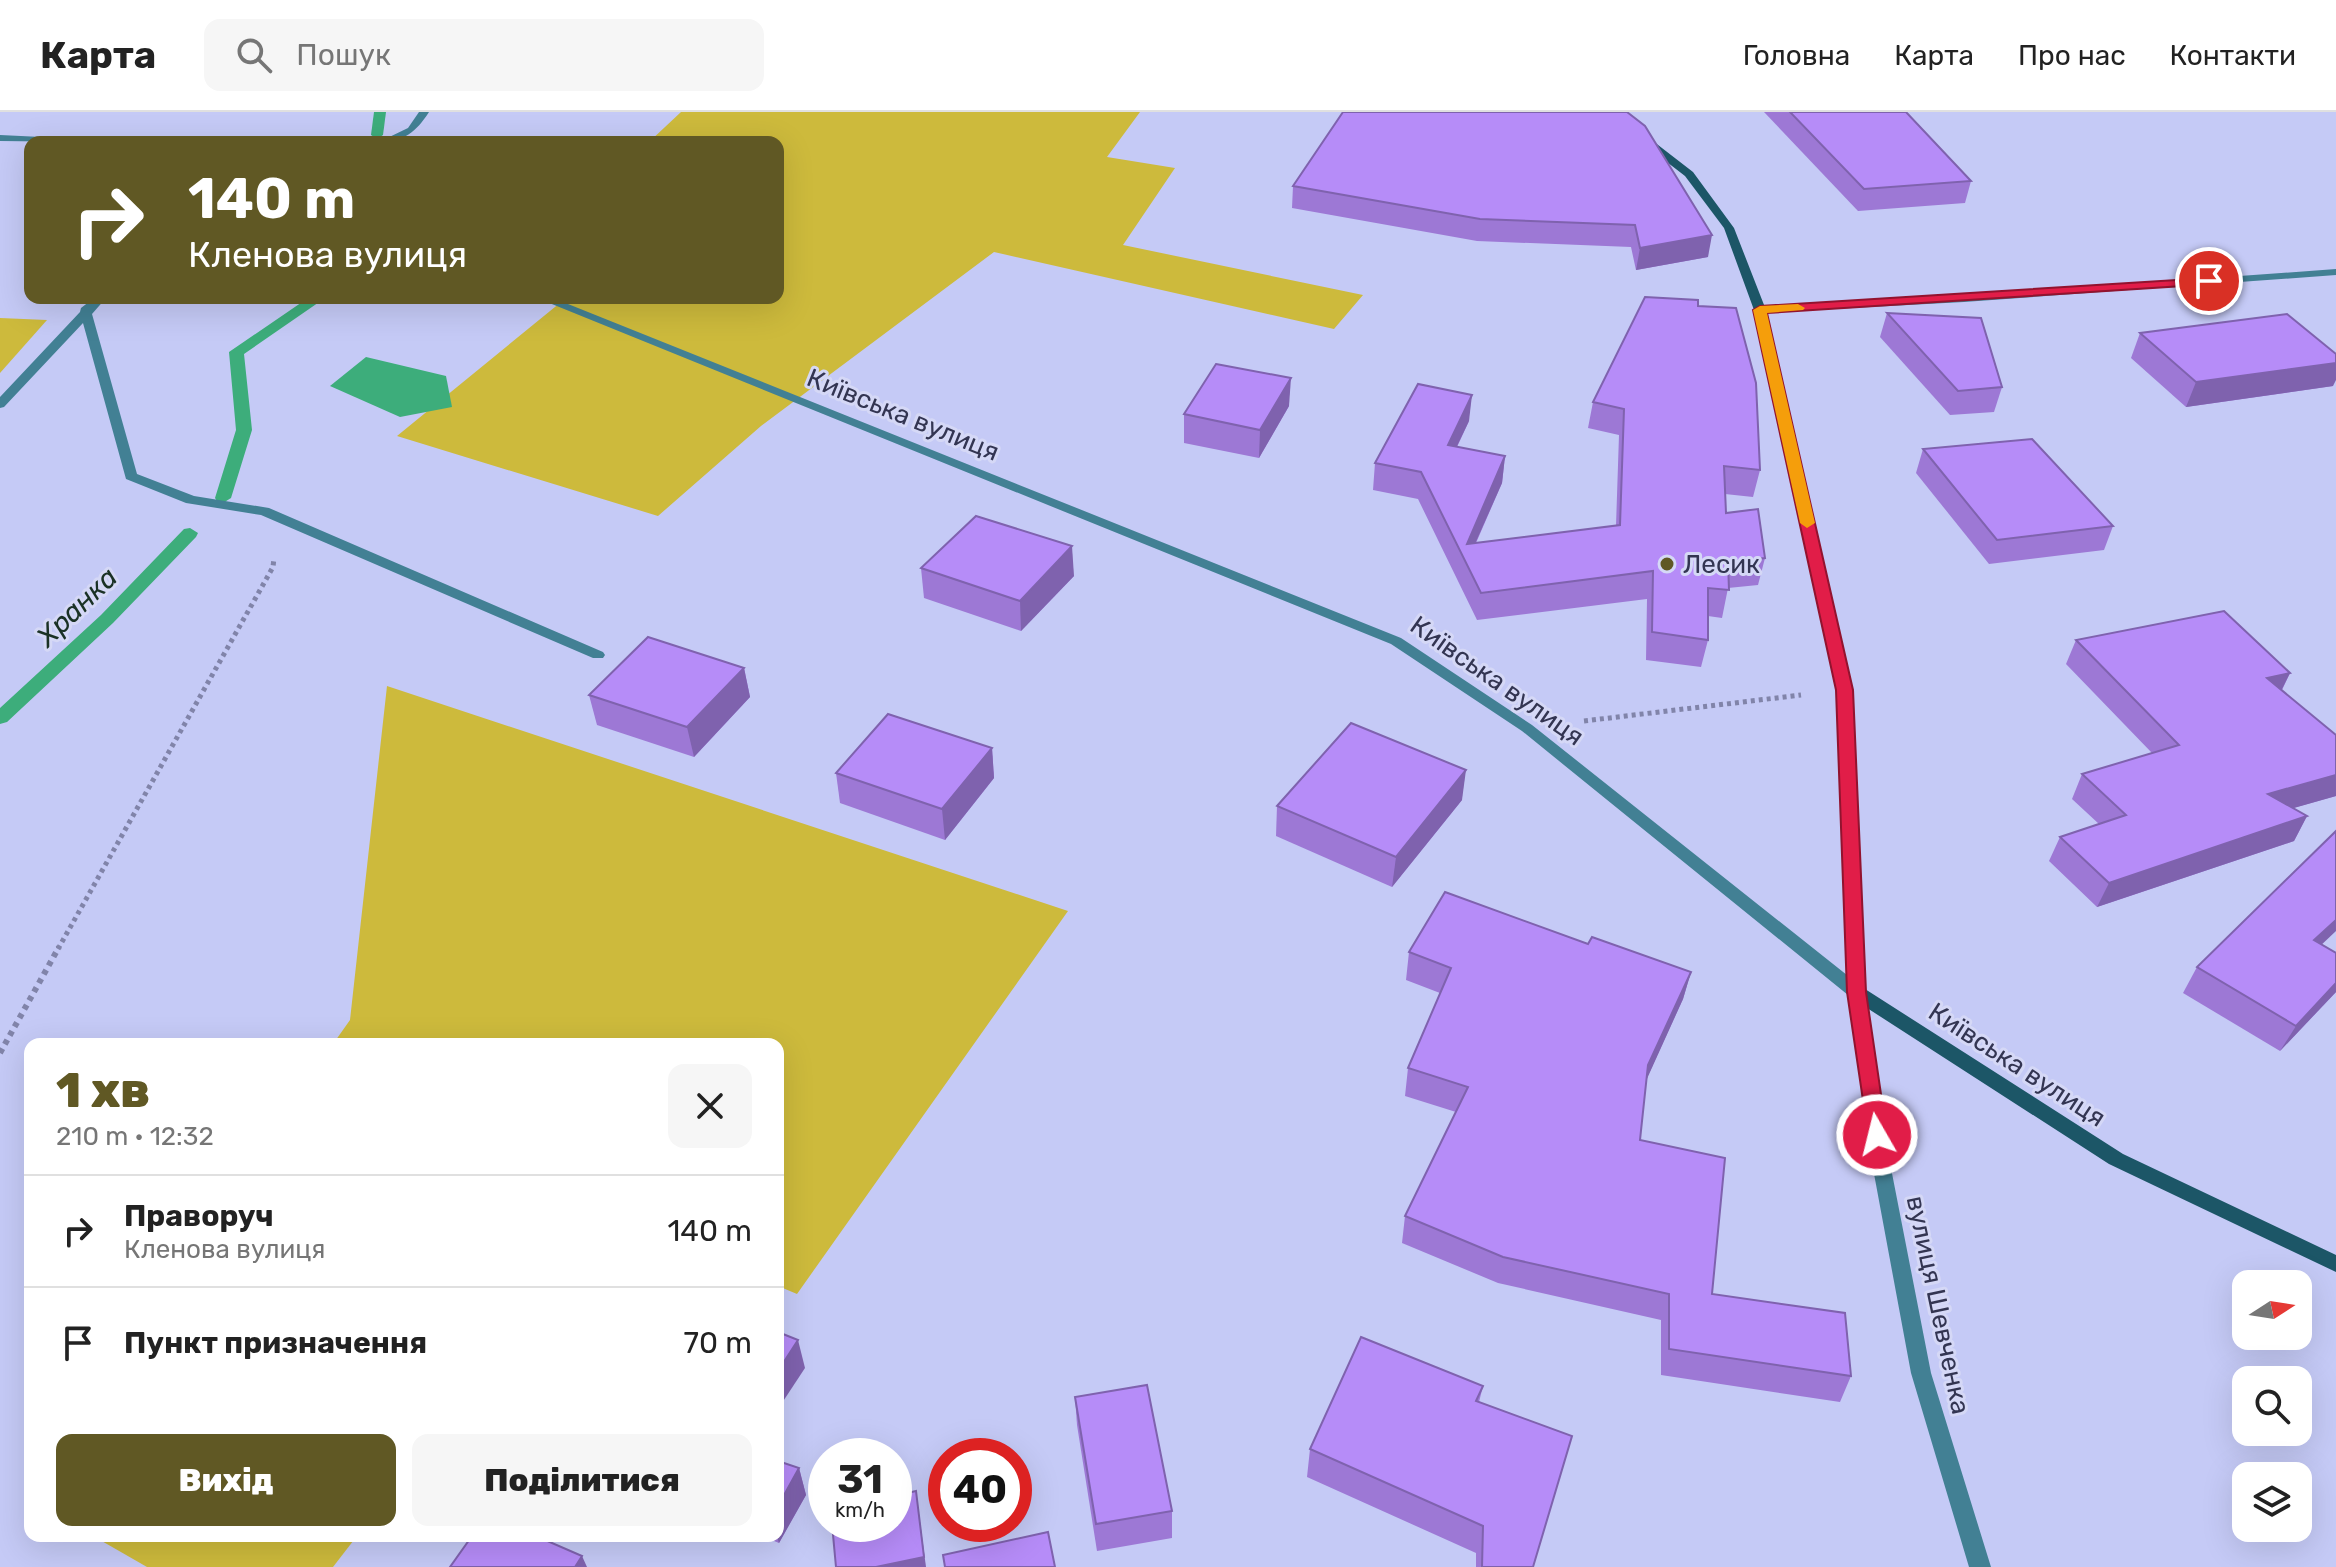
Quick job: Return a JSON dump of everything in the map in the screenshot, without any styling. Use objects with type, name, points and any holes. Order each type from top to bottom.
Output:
[{"type":"main road","name":"вулиця Шевченка","points":[[1632,129],[1689,174],[1729,228],[1760,310],[1844,690],[1856,992]]},
{"type":"main road","name":"Київська вулиця","points":[[1856,992],[2116,1159],[2336,1264]]},
{"type":"street","points":[[398,136],[412,130],[424,112]]},
{"type":"street","points":[[0,138],[24,139]]},
{"type":"street","points":[[1760,310],[1964,299],[2336,272]]},
{"type":"street","points":[[0,404],[92,304]]},
{"type":"street","name":"Київська вулиця","points":[[558,304],[1396,641],[1527,728],[1856,992]]},
{"type":"street","points":[[85,310],[131,476],[191,500],[264,511],[598,655]]},
{"type":"street","name":"вулиця Шевченка","points":[[1856,992],[1881,1163],[1921,1373],[1980,1567]]},
{"type":"path","points":[[0,1053],[273,567],[281,519]]},
{"type":"path","points":[[1527,728],[1844,690]]},
{"type":"shaded area","points":[[681,112],[1140,112],[1107,157],[1175,168],[1123,245],[1363,295],[1334,329],[994,252],[761,426],[658,516],[397,436],[559,304],[784,304],[784,136],[655,136]]},
{"type":"shaded area","points":[[0,318],[47,320],[0,373]]},
{"type":"shaded area","points":[[366,357],[446,376],[452,407],[400,417],[330,386]]},
{"type":"shaded area","points":[[387,686],[1068,911],[797,1294],[784,1289],[784,1038],[337,1038],[350,1020]]},
{"type":"shaded area","points":[[103,1542],[352,1542],[333,1567],[147,1567]]},
{"type":"building","points":[[1343,112],[1627,112],[1645,126],[1712,235],[1640,248],[1635,225],[1480,219],[1293,186]]},
{"type":"building","points":[[1790,112],[1906,112],[1971,181],[1864,189]]},
{"type":"building","points":[[1645,297],[1698,300],[1698,306],[1736,308],[1756,383],[1760,470],[1724,466],[1726,513],[1758,509],[1765,558],[1728,562],[1729,590],[1708,588],[1708,640],[1652,632],[1653,571],[1481,593],[1421,472],[1375,463],[1418,384],[1472,395],[1448,445],[1505,456],[1467,544],[1620,525],[1624,409],[1593,402]]},
{"type":"building","points":[[1887,313],[1981,318],[2002,387],[1958,391]]},
{"type":"building","points":[[2287,314],[2336,354],[2336,363],[2196,382],[2140,333]]},
{"type":"building","points":[[1216,364],[1291,378],[1260,430],[1184,414]]},
{"type":"building","points":[[2032,439],[2113,526],[1997,540],[1923,449]]},
{"type":"building","points":[[976,516],[1072,546],[1020,601],[921,568]]},
{"type":"building","points":[[2224,611],[2290,673],[2267,678],[2336,735],[2336,775],[2268,794],[2307,816],[2109,883],[2060,837],[2126,815],[2082,774],[2179,745],[2076,640]]},
{"type":"building","points":[[648,637],[744,668],[687,727],[589,695]]},
{"type":"building","points":[[888,714],[992,748],[942,809],[836,773]]},
{"type":"building","points":[[1351,723],[1466,770],[1396,857],[1277,806]]},
{"type":"building","points":[[2336,831],[2336,920],[2314,940],[2336,953],[2336,983],[2296,1026],[2197,967]]},
{"type":"building","points":[[1445,892],[1588,944],[1592,937],[1691,972],[1648,1065],[1640,1140],[1725,1158],[1712,1294],[1845,1313],[1851,1376],[1669,1349],[1669,1294],[1503,1257],[1405,1216],[1468,1087],[1408,1068],[1451,968],[1409,952]]},
{"type":"building","points":[[784,1334],[798,1340],[784,1362]]},
{"type":"building","points":[[1361,1337],[1483,1386],[1476,1401],[1572,1436],[1533,1567],[1482,1567],[1483,1526],[1310,1449]]},
{"type":"building","points":[[1147,1385],[1172,1511],[1096,1524],[1075,1397]]},
{"type":"building","points":[[784,1463],[799,1468],[784,1495]]},
{"type":"building","points":[[916,1491],[924,1557],[876,1567],[836,1567],[834,1542],[912,1542],[912,1492]]},
{"type":"building","points":[[1048,1532],[1055,1567],[945,1567],[943,1555],[1002,1542],[1032,1542],[1032,1536]]},
{"type":"building","points":[[468,1542],[550,1542],[582,1556],[575,1567],[450,1567]]},
{"type":"waterway","name":"Хранка","points":[[377,135],[380,112]]},
{"type":"waterway","name":"Хранка","points":[[223,498],[244,430],[236,352],[309,304]]},
{"type":"waterway","name":"Хранка","points":[[0,718],[107,619],[190,533]]},
{"type":"slow traffic","points":[[1798,308],[1760,310],[1807,523]]},
{"type":"place","name":"Лесик","points":[[1667,564]]},
{"type":"route","points":[[1877,1135],[1856,992],[1844,690],[1760,310],[2209,281]]}]
